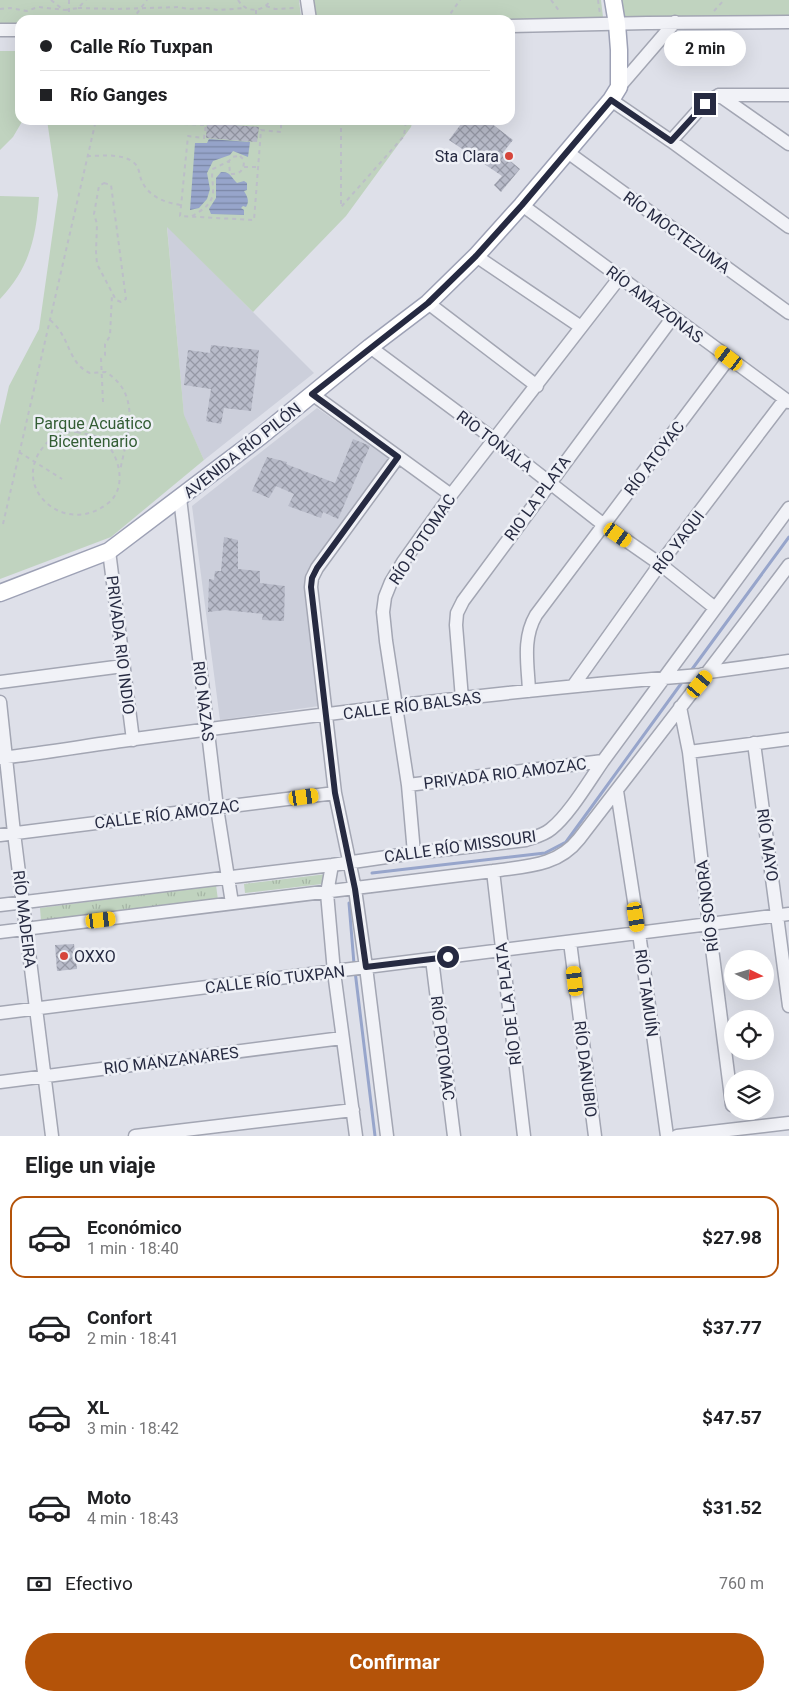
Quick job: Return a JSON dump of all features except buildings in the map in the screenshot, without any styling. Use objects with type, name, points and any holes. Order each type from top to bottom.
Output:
[{"type":"main road","points":[[613,0],[617,24],[615,94]]},
{"type":"main road","name":"AVENIDA RÍO PILÓN","points":[[0,593],[109,551],[261,436],[370,347],[428,303],[476,256],[522,205],[615,94]]},
{"type":"street","points":[[675,22],[615,94],[671,141],[789,227]]},
{"type":"street","points":[[515,26],[675,22],[789,22]]},
{"type":"street","points":[[0,30],[15,30]]},
{"type":"street","points":[[671,141],[705,104],[719,95],[789,95]]},
{"type":"street","points":[[719,95],[789,144]]},
{"type":"street","name":"RÍO MOCTEZUMA","points":[[566,151],[789,313]]},
{"type":"street","name":"RÍO AMAZONAS","points":[[522,205],[787,401]]},
{"type":"street","points":[[476,256],[581,327]]},
{"type":"street","name":"RÍO POTOMAC","points":[[414,853],[408,785],[395,707],[383,612],[385,597],[391,582],[403,562],[451,496],[620,277]]},
{"type":"street","points":[[428,303],[537,386]]},
{"type":"street","name":"RIO LA PLATA","points":[[462,699],[457,646],[457,613],[463,601],[673,317]]},
{"type":"street","name":"RIO TONALA","points":[[370,347],[495,440],[604,525],[660,564],[715,608]]},
{"type":"street","name":"RÍO ATOYAC","points":[[529,691],[526,645],[530,625],[729,358]]},
{"type":"street","points":[[312,394],[451,496]]},
{"type":"street","name":"RÍO YAQUI","points":[[573,686],[660,564],[787,401]]},
{"type":"street","points":[[386,1136],[361,968],[355,889],[335,793],[311,598],[312,578],[317,568],[398,457]]},
{"type":"street","name":"RIO NAZAS","points":[[180,498],[217,808],[232,903]]},
{"type":"street","name":"CALLE RÍO MISSOURI","points":[[0,904],[332,865],[526,840],[542,835],[559,821],[603,761],[670,678],[715,608],[789,508]]},
{"type":"street","name":"PRIVADA RIO INDIO","points":[[109,551],[134,740]]},
{"type":"street","name":"CALLE RÍO MISSOURI","points":[[0,932],[327,893],[493,871],[556,860],[568,852],[580,839],[789,565]]},
{"type":"street","name":"CALLE RÍO BALSAS","points":[[3,758],[326,715],[573,686],[705,674],[789,661]]},
{"type":"street","points":[[0,682],[123,666]]},
{"type":"street","name":"RÍO MADEIRA","points":[[0,702],[3,758],[37,1008],[52,1136]]},
{"type":"street","name":"RÍO SONORA","points":[[680,707],[689,752],[728,1070]]},
{"type":"street","points":[[689,752],[789,738]]},
{"type":"street","name":"RÍO MAYO","points":[[754,743],[784,915],[789,1006]]},
{"type":"street","name":"PRIVADA RIO AMOZAC","points":[[408,785],[603,761]]},
{"type":"street","name":"RÍO TAMUÍN","points":[[617,791],[667,1136]]},
{"type":"street","name":"CALLE RÍO AMOZAC","points":[[0,835],[335,793]]},
{"type":"street","points":[[332,865],[327,893],[337,971],[342,1038],[356,1136]]},
{"type":"street","name":"RÍO DE LA PLATA","points":[[493,871],[524,1136]]},
{"type":"street","name":"CALLE RÍO TUXPAN","points":[[0,1013],[784,915]]},
{"type":"street","name":"RÍO DANUBIO","points":[[570,942],[595,1136]]},
{"type":"street","name":"RÍO POTOMAC","points":[[432,959],[454,1136]]},
{"type":"street","name":"RIO MANZANARES","points":[[0,1082],[342,1038]]},
{"type":"street","points":[[135,1136],[353,1110]]},
{"type":"street","points":[[734,1120],[736,1129]]},
{"type":"street","points":[[677,1136],[789,1123]]},
{"type":"path","points":[[52,0],[56,6],[65,10]]},
{"type":"path","points":[[69,0],[69,15]]},
{"type":"path","points":[[78,8],[86,0]]},
{"type":"path","points":[[135,15],[147,0]]},
{"type":"path","points":[[238,0],[246,8]]},
{"type":"path","points":[[0,9],[10,8],[27,11],[38,7],[65,10],[78,8],[178,7],[218,10],[246,8],[256,10],[266,6],[271,0]]},
{"type":"path","points":[[450,15],[460,0]]},
{"type":"path","points":[[551,0],[560,14]]},
{"type":"path","points":[[710,17],[724,0]]},
{"type":"path","points":[[266,6],[274,9],[302,4]]},
{"type":"path","points":[[256,10],[256,15]]},
{"type":"path","points":[[3,524],[95,125]]},
{"type":"path","points":[[188,125],[206,126],[204,138],[188,136],[180,216],[254,220],[261,130],[281,132],[281,125]]},
{"type":"path","points":[[341,125],[341,207],[404,136],[405,125]]},
{"type":"path","points":[[87,156],[124,157],[134,162],[139,169],[142,181],[149,191],[168,204],[181,205]]},
{"type":"path","points":[[192,217],[206,207],[212,197],[214,190],[211,175],[213,169],[229,161],[232,157],[240,156],[244,160],[242,172],[230,174],[229,161]]},
{"type":"path","points":[[244,167],[258,167]]},
{"type":"path","points":[[103,402],[102,359],[105,355],[105,344],[110,336],[112,292],[97,264],[97,224],[94,214],[99,186],[104,183],[111,185],[126,299],[121,302],[116,300],[112,292]]},
{"type":"path","points":[[50,320],[58,326],[78,365],[90,374],[106,372],[121,383],[129,401],[131,414],[117,493],[112,501],[91,514],[68,515],[55,510],[45,503],[36,489],[33,477],[35,461],[48,441],[60,434],[77,432],[102,439],[116,459],[120,473]]},
{"type":"path","points":[[108,446],[120,447],[126,437]]},
{"type":"path","points":[[19,452],[62,479]]},
{"type":"shaded area","points":[[167,226],[314,373],[204,460],[184,416]]},
{"type":"shaded area","points":[[317,408],[391,459],[306,573],[319,706],[220,720],[192,506]]},
{"type":"green space","points":[[0,0],[299,0],[301,15],[15,15],[15,28],[0,28]]},
{"type":"green space","points":[[311,0],[601,0],[603,17],[602,20],[515,20],[515,15],[314,15]]},
{"type":"green space","points":[[620,0],[789,0],[789,18],[624,19]]},
{"type":"green space","points":[[0,51],[15,51],[15,125],[20,125],[13,137],[0,150]]},
{"type":"green space","name":"Parque Acuático Bicentenario","points":[[48,125],[412,125],[346,216],[253,312],[167,227],[184,415],[204,460],[111,537],[0,579],[0,425],[9,386],[39,329],[58,195]]},
{"type":"green space","points":[[0,196],[39,197],[36,226],[29,252],[18,276],[0,299]]},
{"type":"green space","points":[[327,874],[322,884],[245,893],[244,884]]},
{"type":"green space","points":[[216,885],[218,900],[41,921],[40,908]]},
{"type":"water","points":[[209,139],[250,142],[248,157],[233,151],[230,155],[213,161],[207,173],[210,189],[207,199],[199,208],[190,210],[195,143],[207,143]]},
{"type":"water","points":[[221,172],[228,173],[237,183],[244,181],[247,183],[247,190],[244,191],[248,203],[246,207],[243,206],[241,208],[244,210],[244,215],[211,214],[209,209],[216,198],[216,178]]},
{"type":"waterway","points":[[690,672],[789,537]]},
{"type":"waterway","points":[[372,873],[545,853],[566,842],[683,681]]},
{"type":"waterway","points":[[349,903],[354,964]]},
{"type":"waterway","points":[[355,971],[375,1136]]},
{"type":"place","name":"Sta Clara","points":[[509,156]]},
{"type":"place","name":"OXXO","points":[[64,956]]},
{"type":"route","points":[[448,957],[366,967],[355,889],[335,793],[311,587],[312,578],[317,568],[398,457],[312,394],[428,303],[476,256],[611,100],[671,141],[705,104]]}]
